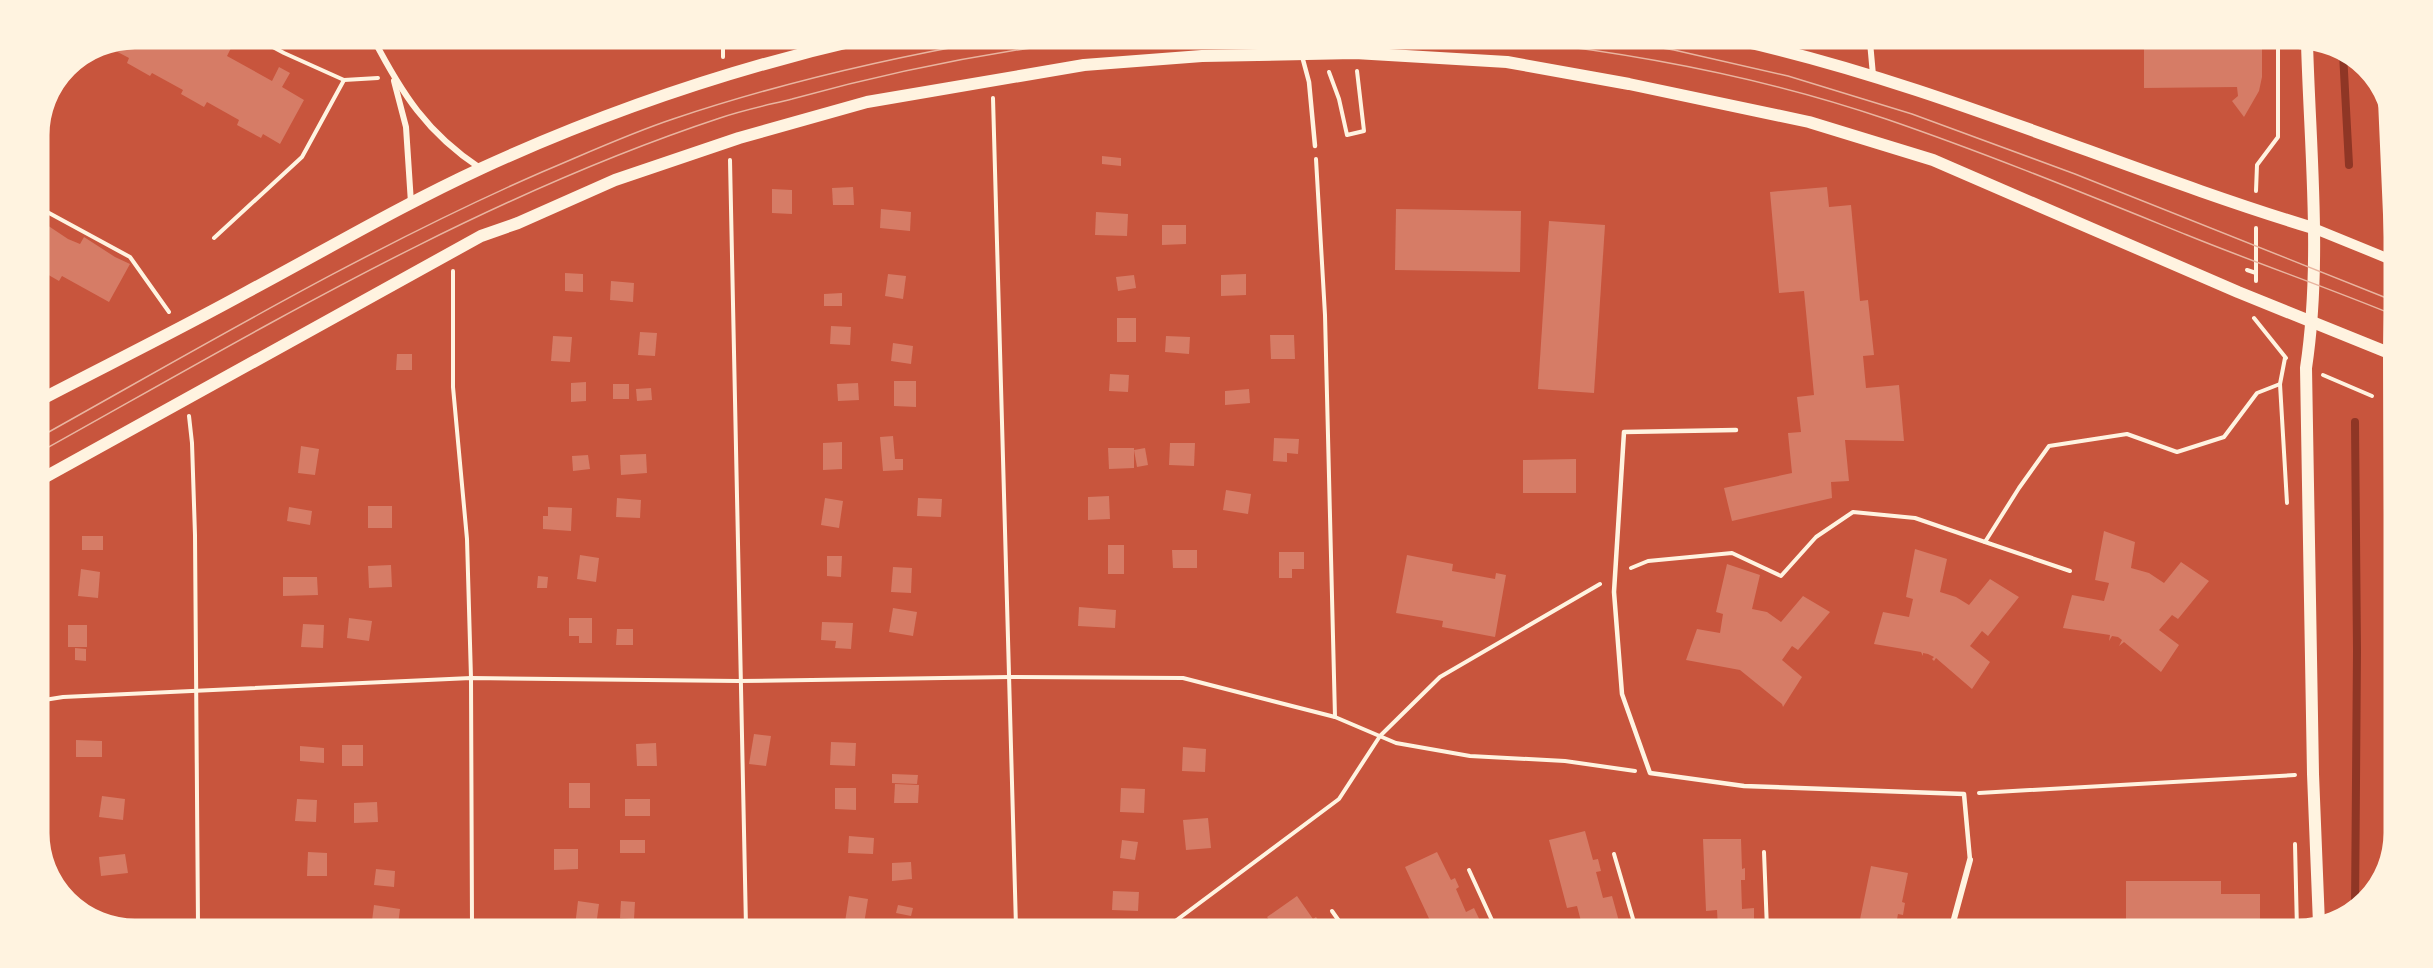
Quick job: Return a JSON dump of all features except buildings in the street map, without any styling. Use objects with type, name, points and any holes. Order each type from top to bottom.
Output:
[{"type":"main road","points":[[48,396],[411,203],[481,169],[599,119],[723,75],[827,48]]},
{"type":"main road","points":[[1773,48],[1873,76],[2313,228]]},
{"type":"main road","points":[[2307,49],[2313,228],[2313,322],[2306,368],[2313,762],[2319,917]]},
{"type":"main road","points":[[48,475],[481,236],[518,223],[615,180],[729,141],[867,102],[1084,65],[1202,56],[1355,52],[1507,62],[1629,84],[1809,122],[1932,160],[2257,300],[2385,352]]},
{"type":"street","points":[[378,48],[393,78],[425,122],[454,151],[481,169]]},
{"type":"street","points":[[1871,48],[1873,76]]},
{"type":"street","points":[[393,78],[406,127],[411,203]]},
{"type":"street","points":[[2313,228],[2385,258]]},
{"type":"street","points":[[1954,920],[1970,860]]},
{"type":"lane","points":[[1302,54],[1309,82],[1315,146]]},
{"type":"lane","points":[[1736,430],[1624,432],[1614,592],[1622,694],[1650,773],[1744,786],[1964,794],[1970,860]]},
{"type":"path","points":[[275,48],[344,80],[393,78]]},
{"type":"path","points":[[2278,48],[2278,137],[2257,165],[2257,300],[2254,320],[2285,358],[2385,401]]},
{"type":"path","points":[[1339,99],[1347,135],[1364,131],[1355,52]]},
{"type":"path","points":[[992,79],[995,116],[1016,920]]},
{"type":"path","points":[[214,238],[302,157],[344,80]]},
{"type":"path","points":[[729,141],[746,920]]},
{"type":"path","points":[[1315,146],[1325,315],[1335,717]]},
{"type":"path","points":[[48,212],[130,257],[179,328]]},
{"type":"path","points":[[2251,236],[2256,238]]},
{"type":"path","points":[[453,252],[453,387],[467,539],[471,678],[472,920]]},
{"type":"path","points":[[2247,270],[2256,273]]},
{"type":"path","points":[[1985,542],[2049,446],[2127,434],[2177,452],[2224,437],[2258,393],[2280,384]]},
{"type":"path","points":[[187,398],[192,443],[195,535],[194,692],[198,920]]},
{"type":"path","points":[[1177,920],[1339,799],[1380,736],[1440,677],[1615,575],[1648,561],[1732,553],[1780,576],[1816,537],[1853,512],[1915,518],[2070,571]]},
{"type":"path","points":[[48,699],[471,678],[739,681],[1010,677],[1183,678],[1335,717],[1396,743],[1470,756],[1565,761],[1650,773]]},
{"type":"path","points":[[1964,794],[2294,775]]},
{"type":"path","points":[[1764,852],[1767,920]]},
{"type":"path","points":[[1614,854],[1633,920]]},
{"type":"path","points":[[1469,870],[1492,920]]},
{"type":"path","points":[[1332,911],[1338,920]]},
{"type":"waterway","points":[[2343,61],[2349,165]]},
{"type":"waterway","points":[[2355,422],[2357,651],[2355,898]]},
{"type":"tram line","points":[[48,432],[350,265],[477,201],[607,144],[712,106],[871,64],[950,48]]},
{"type":"tram line","points":[[48,447],[371,269],[542,187],[630,150],[747,110],[939,64],[1032,48]]},
{"type":"tram line","points":[[1576,48],[1660,61],[1752,80],[1886,119],[2000,161],[2385,311]]},
{"type":"tram line","points":[[1662,48],[1788,76],[1912,114],[2075,174],[2385,297]]}]
